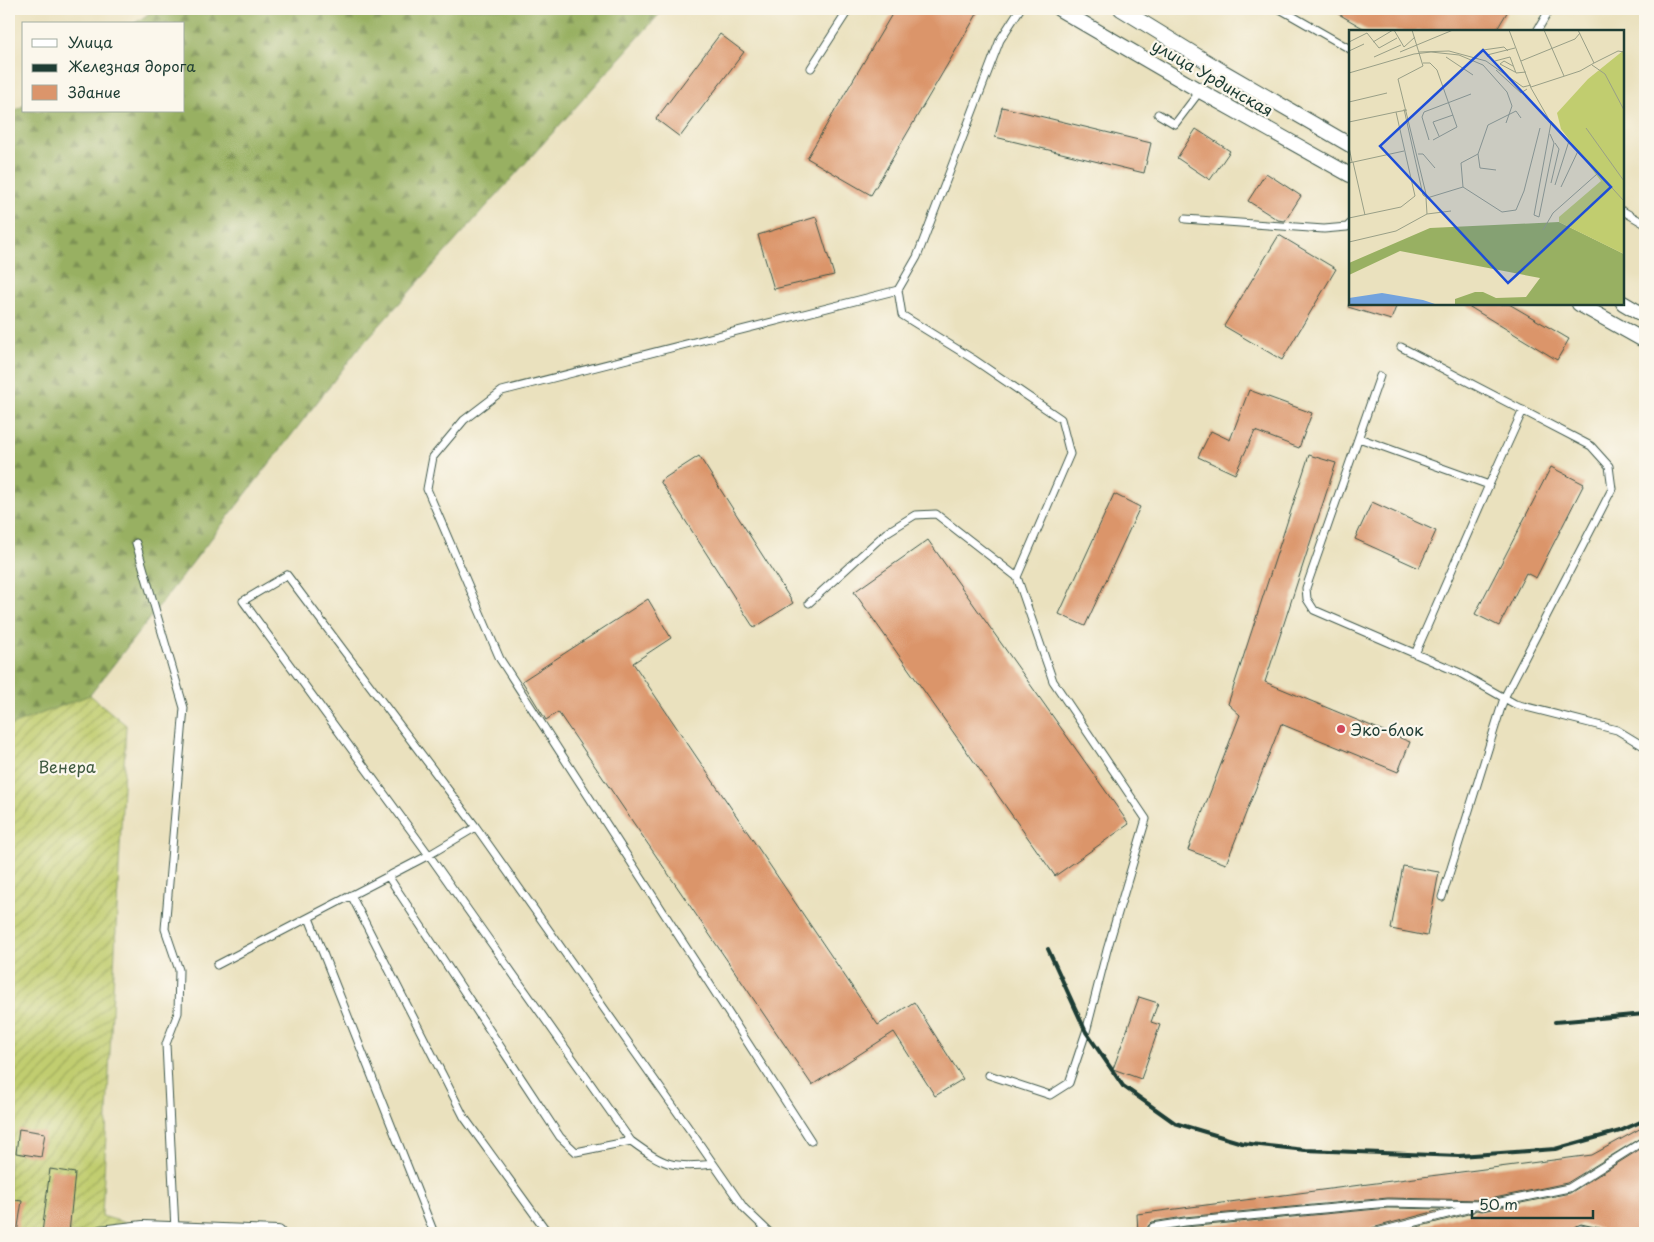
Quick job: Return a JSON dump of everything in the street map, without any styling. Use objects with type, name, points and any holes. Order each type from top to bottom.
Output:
[{"type":"street","name":"улица Урдинская","points":[[1059,9],[1200,91],[1349,173]]},
{"type":"street","points":[[1120,9],[1349,144]]},
{"type":"street","points":[[1624,304],[1645,316]]},
{"type":"street","points":[[1581,305],[1645,341]]},
{"type":"street","points":[[100,1233],[143,1228],[278,1233]]},
{"type":"lane","points":[[811,68],[849,9]]},
{"type":"lane","points":[[1017,577],[1070,454],[1062,419],[973,359],[902,315],[898,290],[916,257],[1000,40],[1020,9]]},
{"type":"lane","points":[[1280,9],[1349,48]]},
{"type":"lane","points":[[1538,30],[1550,9]]},
{"type":"lane","points":[[1158,114],[1175,124],[1200,91]]},
{"type":"lane","points":[[1624,212],[1645,224]]},
{"type":"lane","points":[[1185,218],[1324,229],[1347,227],[1349,225]]},
{"type":"lane","points":[[811,1141],[500,659],[427,489],[434,457],[464,420],[502,391],[898,290]]},
{"type":"lane","points":[[1401,347],[1591,446],[1609,466],[1612,489],[1504,698],[1442,897]]},
{"type":"lane","points":[[1380,376],[1306,588],[1307,599],[1314,610],[1460,673],[1515,704],[1617,730],[1645,747]]},
{"type":"lane","points":[[1415,654],[1523,410]]},
{"type":"lane","points":[[1359,438],[1489,485]]},
{"type":"lane","points":[[809,603],[886,533],[915,515],[936,514],[1017,577],[1053,681],[1146,819],[1107,950],[1086,1032],[1069,1083],[1050,1095],[989,1075]]},
{"type":"lane","points":[[136,543],[184,708],[165,929],[179,970],[178,1013],[166,1044],[175,1230]]},
{"type":"lane","points":[[713,1164],[682,1168],[657,1160],[631,1141],[429,855],[243,601],[287,575],[476,827],[744,1208],[770,1233]]},
{"type":"lane","points":[[217,965],[429,855],[476,827]]},
{"type":"lane","points":[[388,876],[560,1137],[576,1152],[631,1141]]},
{"type":"lane","points":[[351,896],[464,1116],[548,1233]]},
{"type":"lane","points":[[309,918],[434,1233]]},
{"type":"lane","points":[[1374,1233],[1485,1205],[1569,1188],[1645,1140]]},
{"type":"lane","points":[[1152,1233],[1153,1227],[1185,1222],[1388,1203],[1485,1205]]},
{"type":"lane","points":[[1580,1229],[1598,1233]]},
{"type":"green space","points":[[155,9],[664,9],[359,348],[90,695],[9,726],[9,115],[22,106],[22,112],[185,112],[185,22],[137,22]]},
{"type":"green space","name":"Венера","points":[[90,695],[126,725],[102,1216],[160,1233],[9,1233],[9,726]]},
{"type":"building","points":[[895,9],[980,9],[871,195],[807,158]]},
{"type":"building","points":[[1330,9],[1509,9],[1497,30],[1366,30]]},
{"type":"building","points":[[720,34],[744,52],[680,137],[656,119]]},
{"type":"building","points":[[1002,107],[1151,143],[1144,173],[995,137]]},
{"type":"building","points":[[1196,129],[1230,151],[1210,180],[1177,158]]},
{"type":"building","points":[[1266,173],[1301,196],[1285,221],[1278,220],[1248,201]]},
{"type":"building","points":[[816,217],[834,275],[774,289],[758,235]]},
{"type":"building","points":[[1279,235],[1336,269],[1282,360],[1224,326]]},
{"type":"building","points":[[1349,304],[1397,305],[1391,320],[1348,307]]},
{"type":"building","points":[[1467,305],[1511,305],[1569,339],[1557,360]]},
{"type":"building","points":[[1249,390],[1312,413],[1299,448],[1255,431],[1235,474],[1198,457],[1211,431],[1230,440]]},
{"type":"building","points":[[1309,455],[1336,463],[1265,682],[1410,742],[1398,772],[1281,724],[1226,864],[1188,850],[1240,715],[1228,704]]},
{"type":"building","points":[[699,456],[793,603],[754,628],[660,481]]},
{"type":"building","points":[[1551,467],[1584,484],[1536,578],[1526,573],[1499,626],[1475,614]]},
{"type":"building","points":[[1114,494],[1140,507],[1085,626],[1059,614]]},
{"type":"building","points":[[1372,502],[1436,531],[1419,568],[1355,539]]},
{"type":"building","points":[[928,540],[1129,824],[1055,876],[854,592]]},
{"type":"building","points":[[648,599],[671,638],[633,663],[878,1025],[914,1002],[963,1079],[935,1096],[894,1032],[812,1085],[558,712],[546,720],[522,681]]},
{"type":"building","points":[[1403,866],[1439,872],[1427,936],[1391,929]]},
{"type":"building","points":[[1139,997],[1158,1003],[1151,1022],[1160,1025],[1141,1079],[1113,1069]]},
{"type":"building","points":[[1645,1126],[1645,1135],[1567,1183],[1485,1200],[1388,1198],[1184,1217],[1152,1222],[1148,1226],[1147,1233],[1138,1233],[1137,1214],[1592,1155]]},
{"type":"building","points":[[19,1129],[45,1133],[41,1157],[16,1153]]},
{"type":"building","points":[[1645,1146],[1645,1233],[1603,1233],[1600,1228],[1581,1224],[1575,1227],[1577,1233],[1394,1233],[1472,1213],[1476,1210],[1482,1211],[1570,1193]]},
{"type":"building","points":[[50,1169],[75,1173],[69,1233],[42,1233]]},
{"type":"building","points":[[9,1199],[22,1201],[17,1233],[9,1233]]},
{"type":"building","points":[[1388,1208],[1444,1209],[1372,1228],[1368,1233],[1157,1233],[1186,1227]]},
{"type":"railway","points":[[1048,949],[1086,1032],[1123,1086],[1175,1123],[1242,1143],[1305,1150],[1459,1156],[1555,1149],[1620,1131],[1645,1120]]},
{"type":"railway","points":[[1555,1022],[1645,1014]]},
{"type":"place","name":"Эко-блок","points":[[1341,729]]}]
